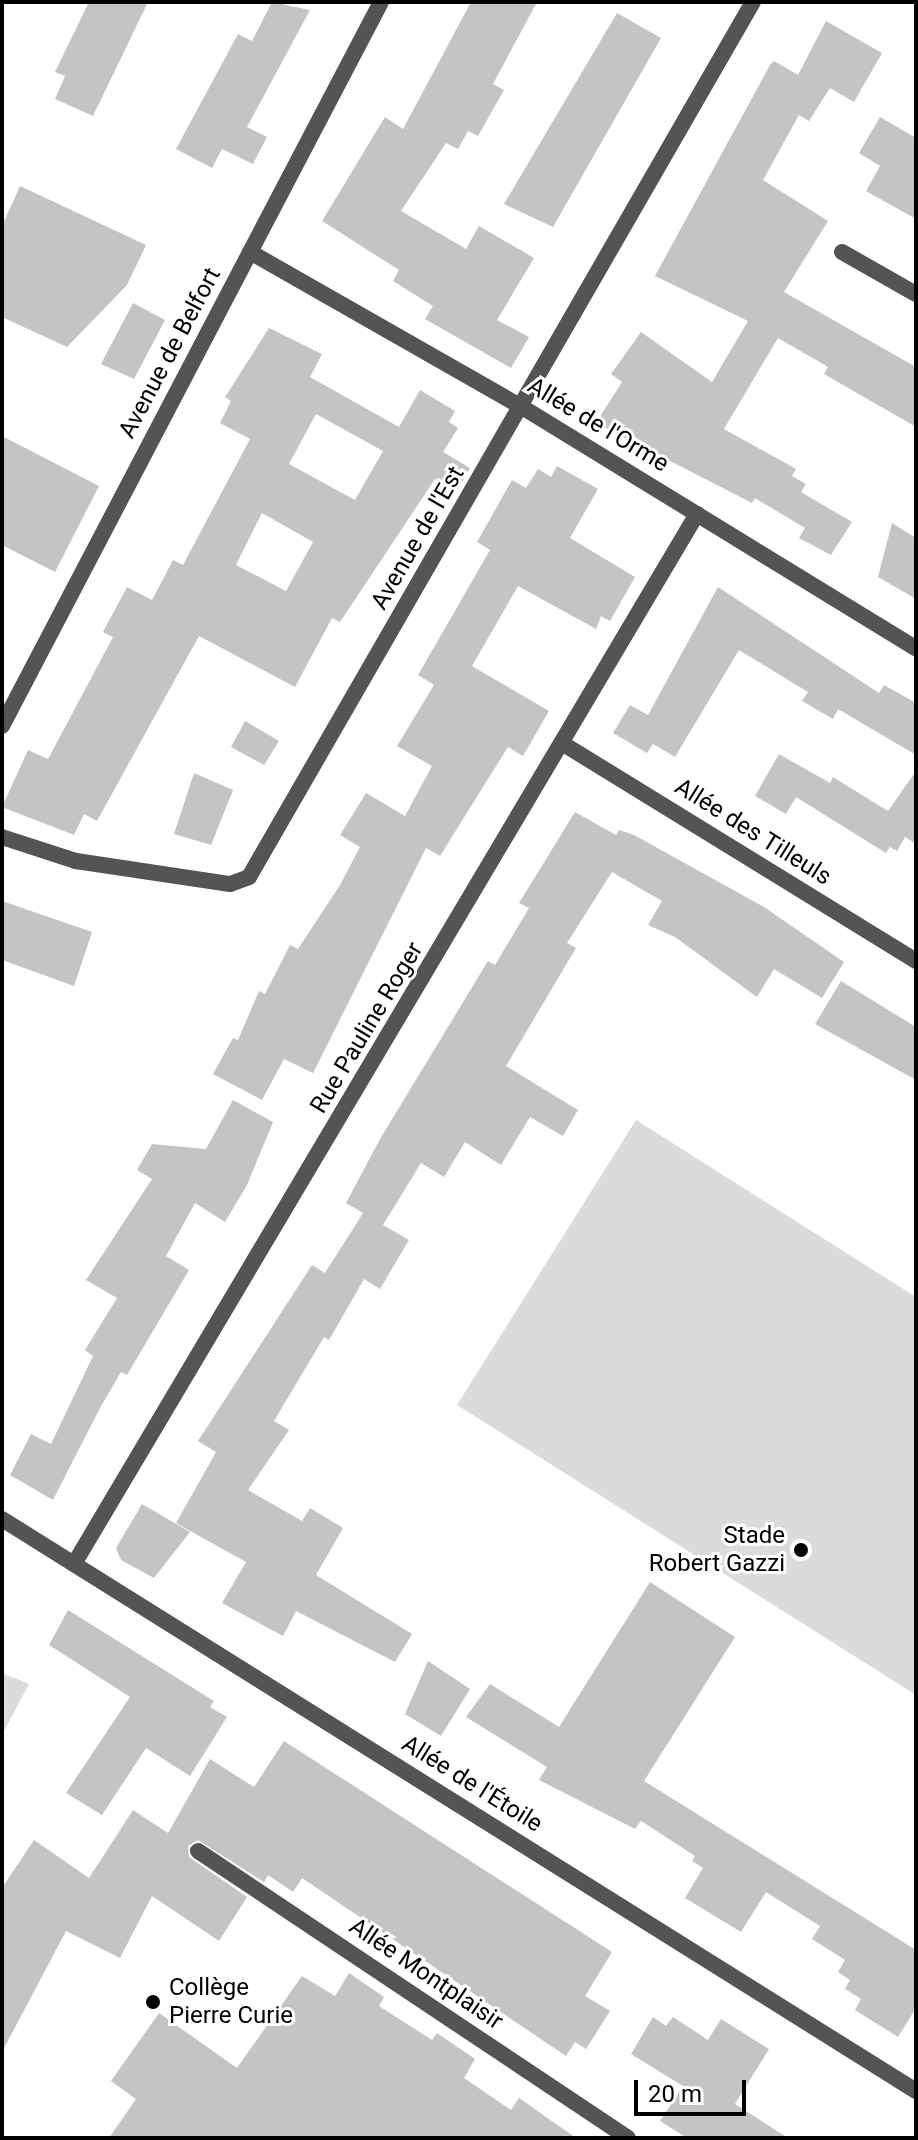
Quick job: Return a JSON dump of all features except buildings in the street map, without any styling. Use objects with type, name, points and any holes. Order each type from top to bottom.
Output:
[{"type":"street","name":"Avenue de Belfort","points":[[2,726],[381,2]]},
{"type":"street","name":"Avenue de l'Est","points":[[2,837],[76,861],[230,884],[249,877],[753,2]]},
{"type":"street","name":"Allée de l'Orme","points":[[250,252],[522,407],[916,648]]},
{"type":"street","points":[[842,252],[916,294]]},
{"type":"street","name":"Rue Pauline Roger","points":[[74,1564],[565,745],[697,514]]},
{"type":"street","name":"Allée des Tilleuls","points":[[565,745],[916,961]]},
{"type":"street","name":"Allée de l'Étoile","points":[[2,1519],[916,2091]]},
{"type":"street","name":"Allée Montplaisir","points":[[198,1851],[628,2138]]},
{"type":"shaded area","name":"Stade Robert Gazzi","points":[[636,1120],[916,1297],[916,1695],[457,1405]]},
{"type":"shaded area","points":[[2,1673],[29,1684],[2,1735]]},
{"type":"place","name":"Stade Robert Gazzi","points":[[801,1550]]},
{"type":"place","name":"Collège Pierre Curie","points":[[153,2002]]}]
